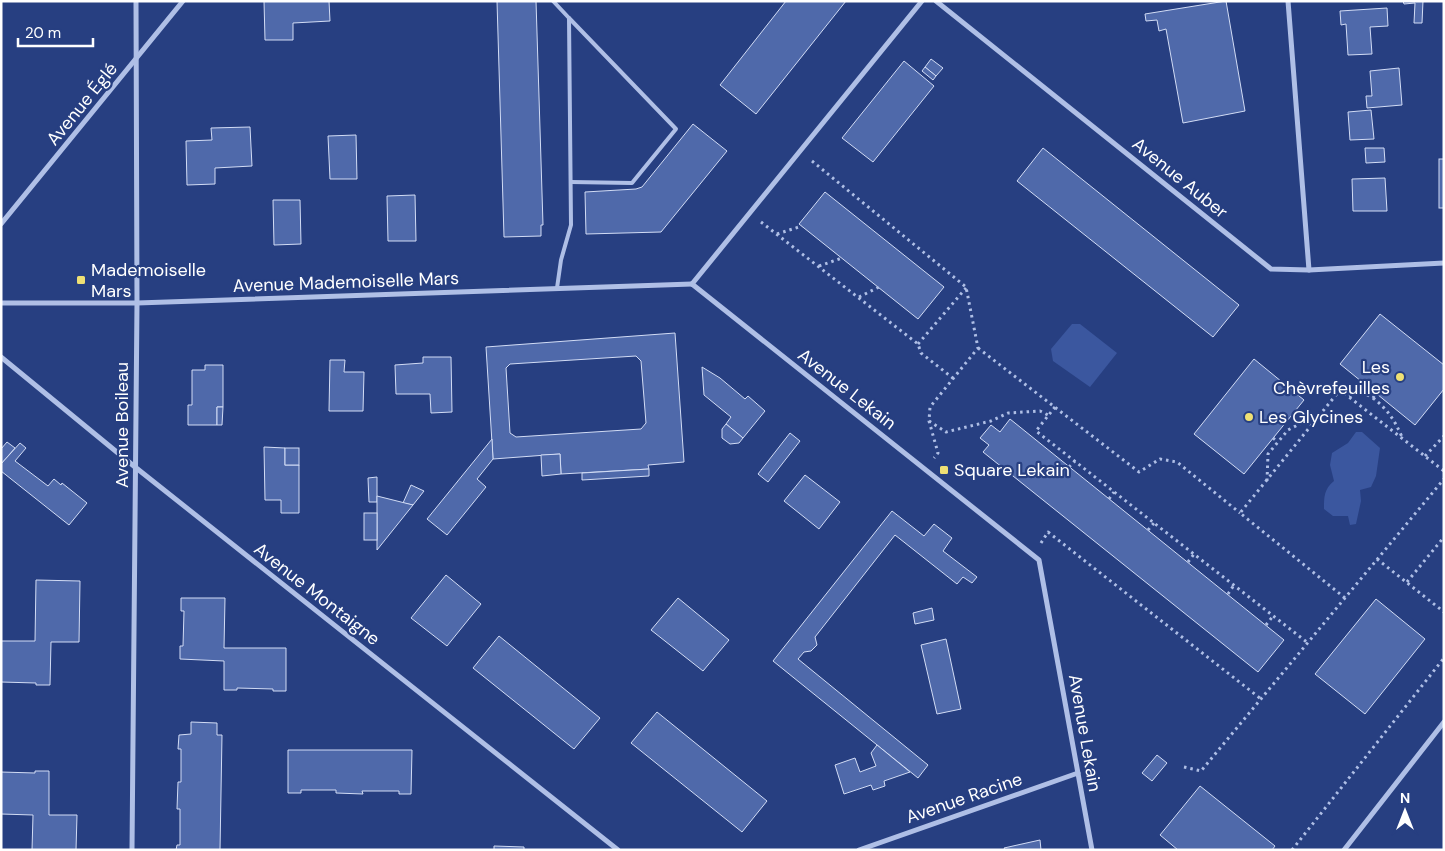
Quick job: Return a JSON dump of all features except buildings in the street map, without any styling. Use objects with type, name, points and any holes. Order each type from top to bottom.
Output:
[{"type":"street","name":"Avenue Boileau","points":[[132,850],[137,302],[136,1]]},
{"type":"street","name":"Avenue Églé","points":[[1,224],[183,1]]},
{"type":"street","points":[[692,284],[922,1]]},
{"type":"street","name":"Avenue Auber","points":[[936,1],[1271,269],[1309,270],[1444,263]]},
{"type":"street","points":[[1288,1],[1309,270]]},
{"type":"street","name":"Avenue Mademoiselle Mars","points":[[1,303],[137,302],[692,284]]},
{"type":"street","name":"Avenue Lekain","points":[[692,284],[1039,560],[1092,850]]},
{"type":"street","name":"Avenue Montaigne","points":[[1,357],[135,467],[618,850]]},
{"type":"street","points":[[1344,850],[1444,722]]},
{"type":"street","name":"Avenue Racine","points":[[859,850],[1078,773]]},
{"type":"lane","points":[[553,1],[676,129],[632,183],[571,182]]},
{"type":"lane","points":[[557,288],[571,225],[569,18]]},
{"type":"path","points":[[800,151],[966,287],[978,348],[1139,472],[1160,459],[1177,462],[1344,598]]},
{"type":"path","points":[[749,213],[918,344],[921,352],[954,379]]},
{"type":"path","points":[[777,234],[802,226]]},
{"type":"path","points":[[818,266],[842,258]]},
{"type":"path","points":[[859,298],[879,287]]},
{"type":"path","points":[[918,344],[966,287]]},
{"type":"path","points":[[927,471],[938,452],[929,421],[930,407],[978,348]]},
{"type":"path","points":[[1240,514],[1340,390],[1444,472]]},
{"type":"path","points":[[1348,397],[1362,392],[1373,398],[1387,409],[1396,423],[1402,439]]},
{"type":"path","points":[[1373,398],[1376,393]]},
{"type":"path","points":[[1054,407],[1036,431],[1308,643]]},
{"type":"path","points":[[929,421],[946,432],[991,421],[1008,413],[1040,410],[1048,415]]},
{"type":"path","points":[[1267,481],[1268,454],[1288,430],[1322,413]]},
{"type":"path","points":[[1424,456],[1444,436]]},
{"type":"path","points":[[1273,438],[1278,442]]},
{"type":"path","points":[[1070,467],[1075,461]]},
{"type":"path","points":[[1184,767],[1201,772],[1444,479]]},
{"type":"path","points":[[1109,499],[1114,492]]},
{"type":"path","points":[[1148,530],[1154,523]]},
{"type":"path","points":[[1033,555],[1048,532],[1261,699]]},
{"type":"path","points":[[1406,582],[1444,537]]},
{"type":"path","points":[[1188,562],[1194,554]]},
{"type":"path","points":[[1378,559],[1444,612]]},
{"type":"path","points":[[1228,594],[1234,585]]},
{"type":"path","points":[[1266,625],[1273,616]]},
{"type":"path","points":[[1292,850],[1444,658]]},
{"type":"shaded area","points":[[1072,324],[1080,324],[1117,353],[1090,387],[1053,361],[1051,349]]},
{"type":"shaded area","points":[[1356,432],[1362,432],[1380,448],[1376,476],[1371,487],[1360,490],[1361,501],[1356,524],[1350,525],[1348,516],[1333,516],[1324,509],[1324,501],[1326,490],[1334,481],[1330,465],[1332,453],[1348,443]]},
{"type":"place","name":"Mademoiselle Mars","points":[[81,280]]},
{"type":"place","name":"Les Chèvrefeuilles","points":[[1400,377]]},
{"type":"place","name":"Les Glycines","points":[[1249,417]]},
{"type":"place","name":"Square Lekain","points":[[944,470]]}]
